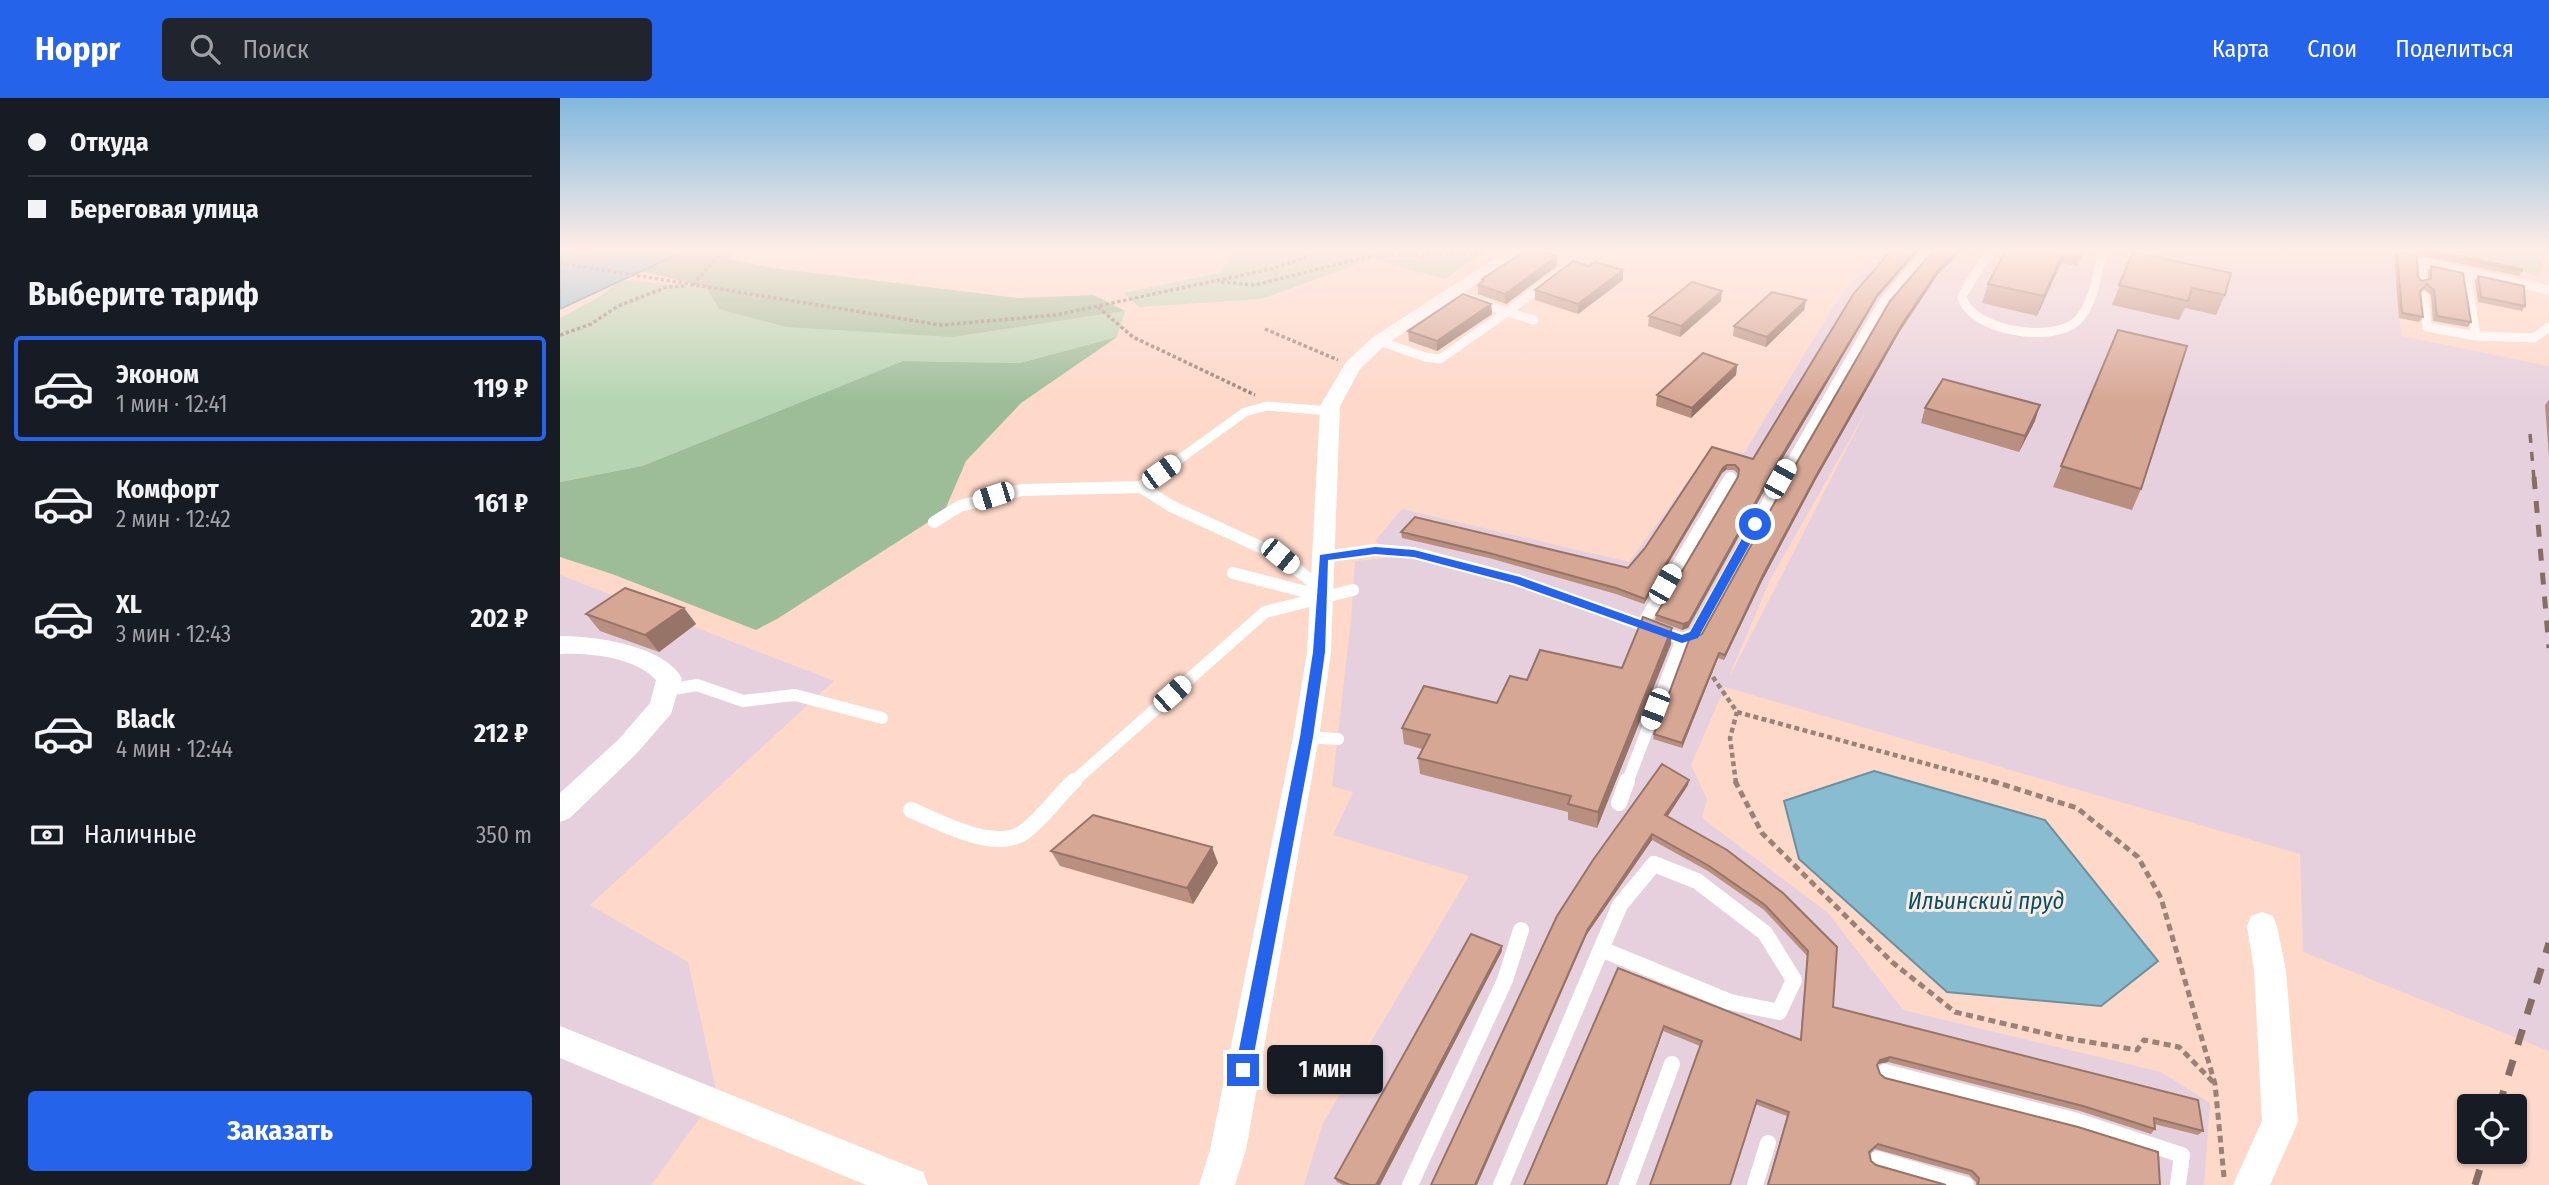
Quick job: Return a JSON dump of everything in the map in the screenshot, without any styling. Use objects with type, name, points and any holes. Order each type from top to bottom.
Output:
[{"type":"street","points":[[1217,1185],[1228,1150],[1306,737],[1319,652],[1330,411],[1352,366],[1379,341],[1443,300]]},
{"type":"street","points":[[560,645],[572,644],[653,663],[669,678],[662,707],[628,746],[560,810]]},
{"type":"street","points":[[2250,1185],[2280,1122],[2270,970],[2262,926]]},
{"type":"street","points":[[560,1042],[910,1185]]},
{"type":"lane","points":[[1472,300],[1534,320]]},
{"type":"lane","points":[[1379,341],[1425,357],[1440,359],[1523,300]]},
{"type":"lane","points":[[1323,557],[1375,550],[1414,554],[1517,580],[1682,639],[1694,635],[1793,457],[1886,300]]},
{"type":"lane","points":[[1963,300],[1964,306],[1977,318],[2013,330],[2039,333],[2068,328],[2084,312],[2088,300]]},
{"type":"lane","points":[[2424,300],[2427,327],[2476,336],[2534,338],[2549,327]]},
{"type":"lane","points":[[2470,300],[2476,336]]},
{"type":"lane","points":[[1141,487],[1245,412],[1266,406],[1330,411]]},
{"type":"lane","points":[[1642,625],[1730,478]]},
{"type":"lane","points":[[934,522],[960,506],[1022,490],[1141,487],[1171,506],[1280,556],[1321,592]]},
{"type":"lane","points":[[1233,573],[1321,592],[1353,590]]},
{"type":"lane","points":[[911,810],[994,841],[1017,836],[1038,819],[1053,800],[1265,612],[1321,592]]},
{"type":"lane","points":[[1619,803],[1682,639]]},
{"type":"lane","points":[[667,690],[697,685],[743,701],[795,695],[882,718]]},
{"type":"lane","points":[[1306,737],[1338,739]]},
{"type":"lane","points":[[1501,1185],[1601,949],[1620,905],[1654,864],[1697,881],[1765,933],[1794,980],[1779,1012],[1730,1002],[1601,949]]},
{"type":"lane","points":[[1410,1185],[1505,980],[1521,930]]},
{"type":"lane","points":[[1627,1185],[1672,1064]]},
{"type":"lane","points":[[1885,1072],[2077,1121],[2182,1155],[2178,1185]]},
{"type":"lane","points":[[1755,1185],[1768,1143]]},
{"type":"lane","points":[[1877,1159],[1966,1185]]},
{"type":"path","points":[[560,335],[591,324],[618,306],[634,300]]},
{"type":"path","points":[[784,300],[941,325],[1056,315],[1133,300]]},
{"type":"path","points":[[1098,307],[1133,337],[1267,401],[1266,406]]},
{"type":"path","points":[[1265,329],[1352,366]]},
{"type":"path","points":[[1682,639],[1711,674],[1737,712],[1968,775],[2077,808],[2138,857],[2161,898],[2215,1084],[2225,1185]]},
{"type":"path","points":[[1737,712],[1730,738],[1735,782],[1762,833],[1892,962],[1955,1012],[2066,1038],[2137,1050],[2144,1040],[2179,1047],[2215,1084]]},
{"type":"shaded area","points":[[1838,300],[2398,300],[2401,336],[2549,366],[2549,1051],[2303,952],[2300,854],[1725,687],[1691,765],[1707,799],[1702,818],[1828,913],[1903,1010],[2161,1072],[2210,1103],[2204,1185],[1304,1185],[1323,1123],[1469,876],[1333,835],[1353,792],[1332,786],[1355,561],[1397,557],[1375,541],[1402,509],[1629,562],[1711,449],[1744,453]],"holes":[[[1867,409],[1731,674],[1770,580]]]},
{"type":"shaded area","points":[[560,575],[834,681],[590,905],[688,962],[717,1094],[651,1185],[560,1185]]},
{"type":"green space","points":[[594,300],[770,300],[953,337],[1125,311],[1117,337],[1020,363],[903,361],[642,466],[560,482],[560,318]]},
{"type":"green space","points":[[714,300],[1103,300],[1125,311],[953,337],[786,327],[719,309]]},
{"type":"green space","points":[[1131,300],[1250,300],[1139,307]]},
{"type":"green space","points":[[1117,337],[1021,403],[966,461],[944,512],[756,630],[612,574],[560,557],[560,482],[642,466],[903,361],[1020,363]]},
{"type":"water","points":[[560,300],[580,300],[560,309]]},
{"type":"water","name":"Ильинский пруд","points":[[1874,771],[2045,820],[2158,961],[2101,1006],[1947,992],[1799,859],[1784,801]]},
{"type":"building","points":[[1454,300],[1479,300],[1491,304],[1437,341],[1408,331]]},
{"type":"building","points":[[1565,300],[1584,300],[1578,304]]},
{"type":"building","points":[[1670,300],[1712,300],[1681,326],[1649,316]]},
{"type":"building","points":[[1763,300],[1806,300],[1767,337],[1734,326]]},
{"type":"building","points":[[1850,300],[1875,300],[1775,467],[1689,622],[1683,624],[1656,615],[1738,477],[1739,469],[1735,465],[1723,468],[1645,599],[1616,588],[1489,553],[1401,532],[1415,517],[1628,568],[1645,548],[1712,447],[1753,459]]},
{"type":"building","points":[[1919,300],[1816,476],[1763,575],[1725,655],[1719,653],[1682,743],[1654,734],[1689,640],[1702,634],[1890,301]]},
{"type":"building","points":[[2401,300],[2421,300],[2423,317],[2402,313]]},
{"type":"building","points":[[2435,300],[2467,300],[2471,322],[2437,316]]},
{"type":"building","points":[[2494,300],[2525,300],[2525,306]]},
{"type":"building","points":[[2118,330],[2187,346],[2141,489],[2061,466]]},
{"type":"building","points":[[1703,353],[1737,365],[1692,408],[1657,395]]},
{"type":"building","points":[[1943,379],[2040,405],[2025,436],[1925,408]]},
{"type":"building","points":[[625,588],[684,608],[645,635],[586,614]]},
{"type":"building","points":[[1643,617],[1672,628],[1598,812],[1568,804],[1571,796],[1418,758],[1430,735],[1402,728],[1424,686],[1497,703],[1510,676],[1527,680],[1540,650],[1622,668]]},
{"type":"building","points":[[1662,764],[1689,780],[1665,815],[1727,850],[1783,893],[1837,947],[1833,1007],[2198,1100],[2203,1131],[2154,1118],[2155,1129],[2083,1106],[1890,1057],[1880,1060],[1877,1065],[1880,1074],[1885,1078],[2078,1127],[2158,1152],[2160,1185],[1978,1185],[1979,1178],[1972,1171],[1878,1144],[1869,1152],[1871,1161],[1876,1165],[1946,1185],[1768,1185],[1789,1112],[1757,1100],[1730,1185],[1650,1185],[1702,1041],[1664,1026],[1606,1185],[1524,1185],[1618,968],[1801,1040],[1808,951],[1765,905],[1709,866],[1652,834],[1588,929],[1475,1185],[1431,1185],[1557,916],[1593,860]]},
{"type":"building","points":[[1093,815],[1212,847],[1187,888],[1051,851]]},
{"type":"building","points":[[1471,934],[1502,946],[1376,1185],[1350,1185],[1335,1178]]},
{"type":"railway","points":[[2530,434],[2534,479]]},
{"type":"railway","points":[[2534,477],[2549,648]]},
{"type":"railway","points":[[2503,1094],[2549,943]]},
{"type":"railway","points":[[2475,1185],[2481,1164]]},
{"type":"route","points":[[1243,1070],[1306,737],[1319,652],[1323,557],[1375,550],[1414,554],[1517,580],[1682,639],[1694,635],[1755,524]]}]
